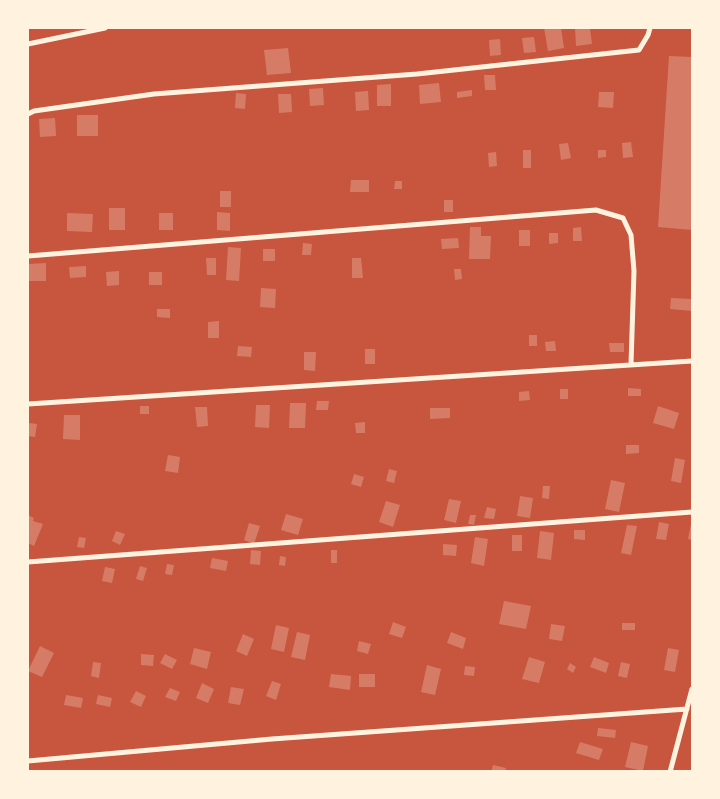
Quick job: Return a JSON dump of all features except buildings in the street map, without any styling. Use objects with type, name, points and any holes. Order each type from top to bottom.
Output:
[{"type":"street","points":[[28,44],[105,28]]},
{"type":"street","points":[[28,114],[34,111],[154,94],[417,74],[639,50],[650,28]]},
{"type":"street","points":[[28,256],[596,210],[623,218],[631,236],[634,271],[631,364]]},
{"type":"street","points":[[28,404],[692,361]]},
{"type":"street","points":[[28,562],[692,512]]},
{"type":"street","points":[[670,772],[692,689]]},
{"type":"street","points":[[28,761],[272,739],[687,709]]}]
